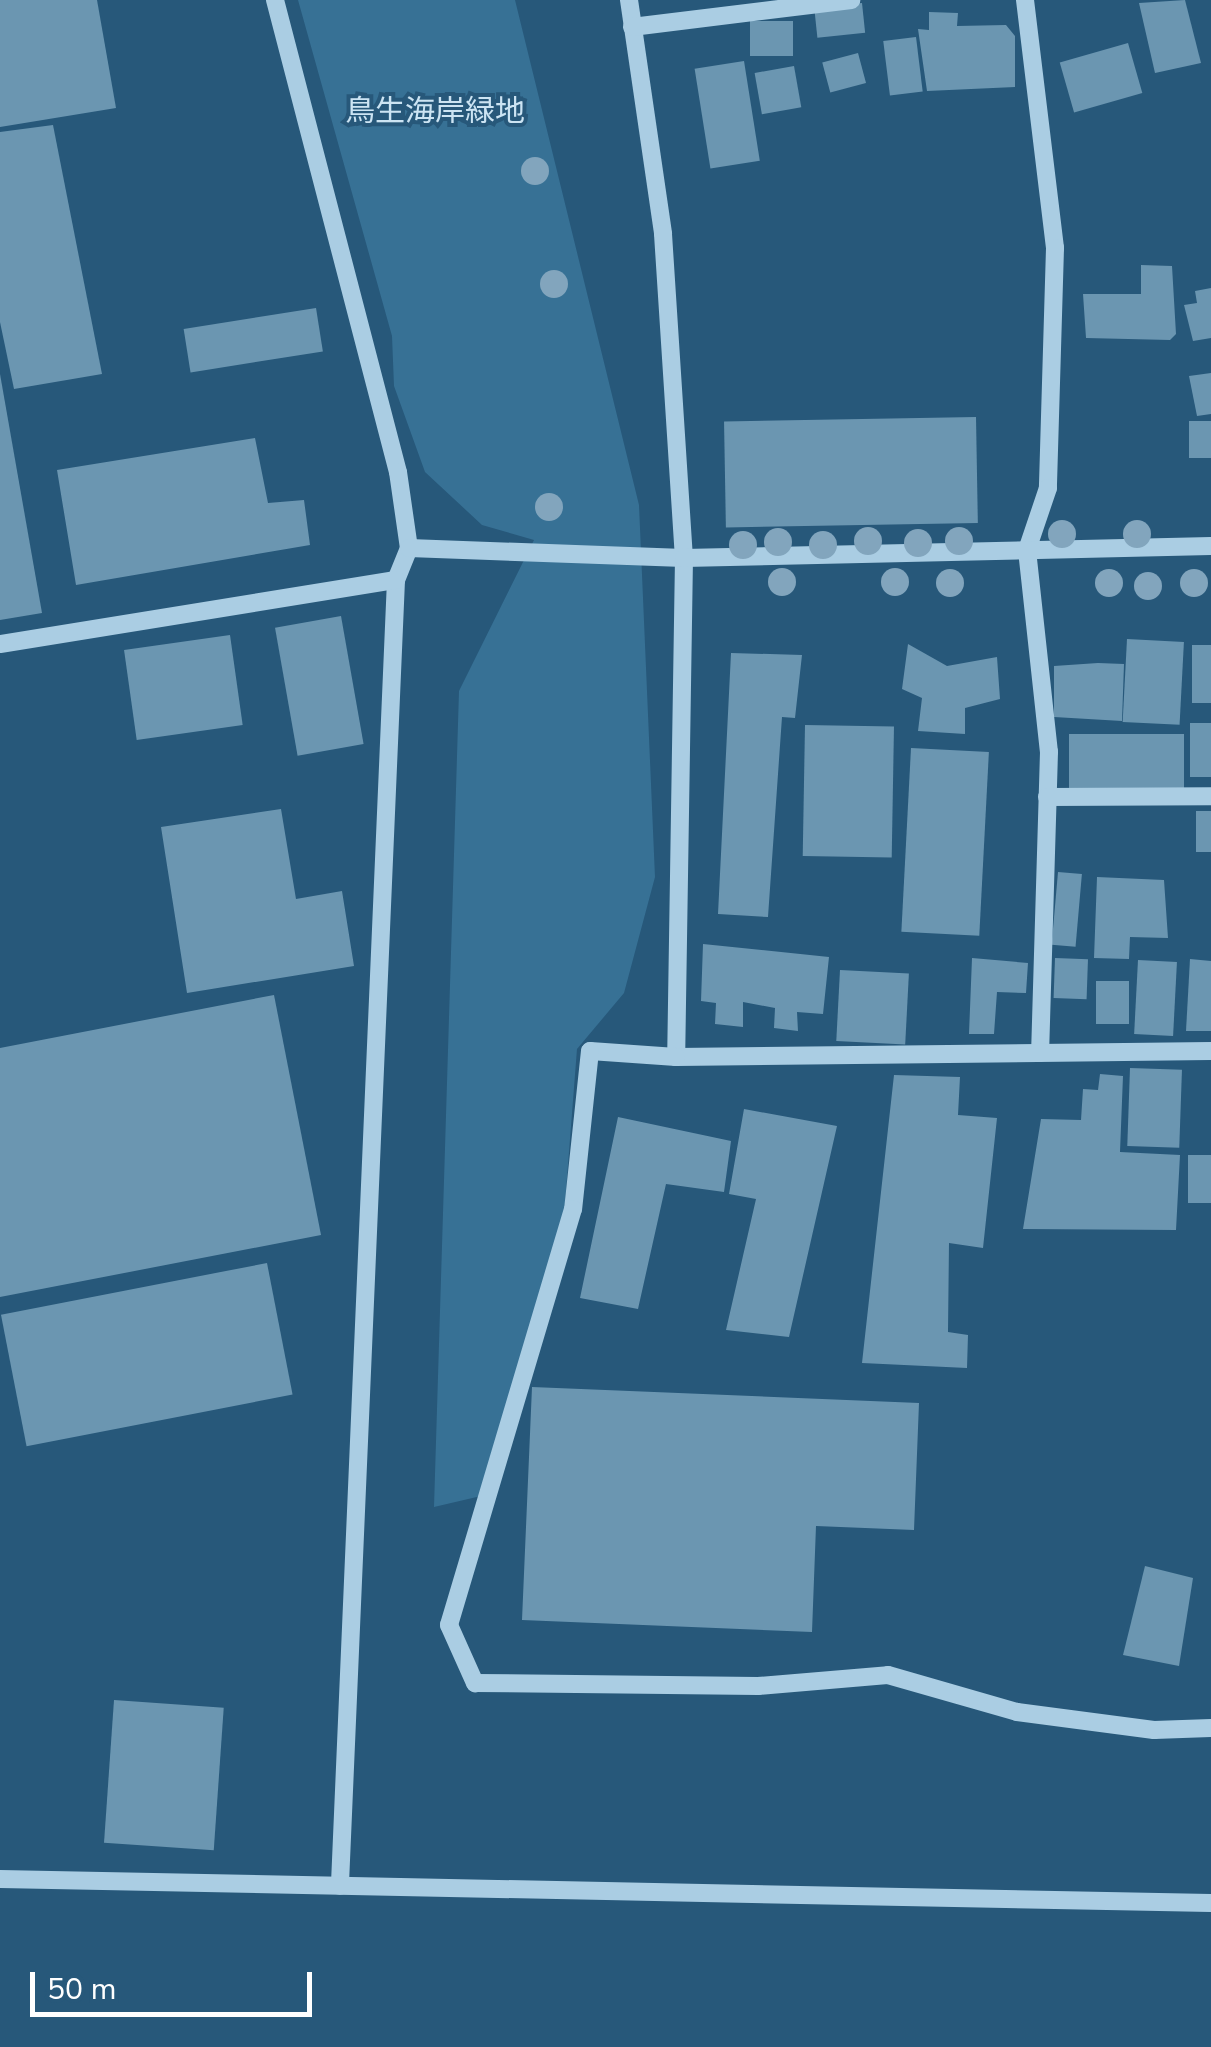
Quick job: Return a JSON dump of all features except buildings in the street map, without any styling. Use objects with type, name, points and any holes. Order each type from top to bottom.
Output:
[{"type":"street","points":[[276,0],[398,472],[410,548],[396,580],[340,1886]]},
{"type":"street","points":[[629,0],[662,234],[684,558],[676,1057]]},
{"type":"street","points":[[632,28],[851,0]]},
{"type":"street","points":[[1025,0],[1055,248],[1048,488],[1027,550],[1049,752],[1040,1053]]},
{"type":"street","points":[[410,548],[684,558],[1211,546]]},
{"type":"street","points":[[0,644],[396,580]]},
{"type":"street","points":[[1047,797],[1211,796]]},
{"type":"street","points":[[1211,1051],[676,1057],[590,1051],[573,1209],[449,1625],[476,1683],[758,1686],[888,1676],[1018,1712],[1154,1730],[1211,1728]]},
{"type":"street","points":[[0,1879],[1211,1903]]},
{"type":"green space","name":"鳥生海岸緑地","points":[[298,0],[515,0],[639,505],[655,877],[624,993],[577,1049],[564,1216],[481,1496],[434,1507],[459,691],[534,540],[482,525],[425,472],[394,386],[392,336]]}]
